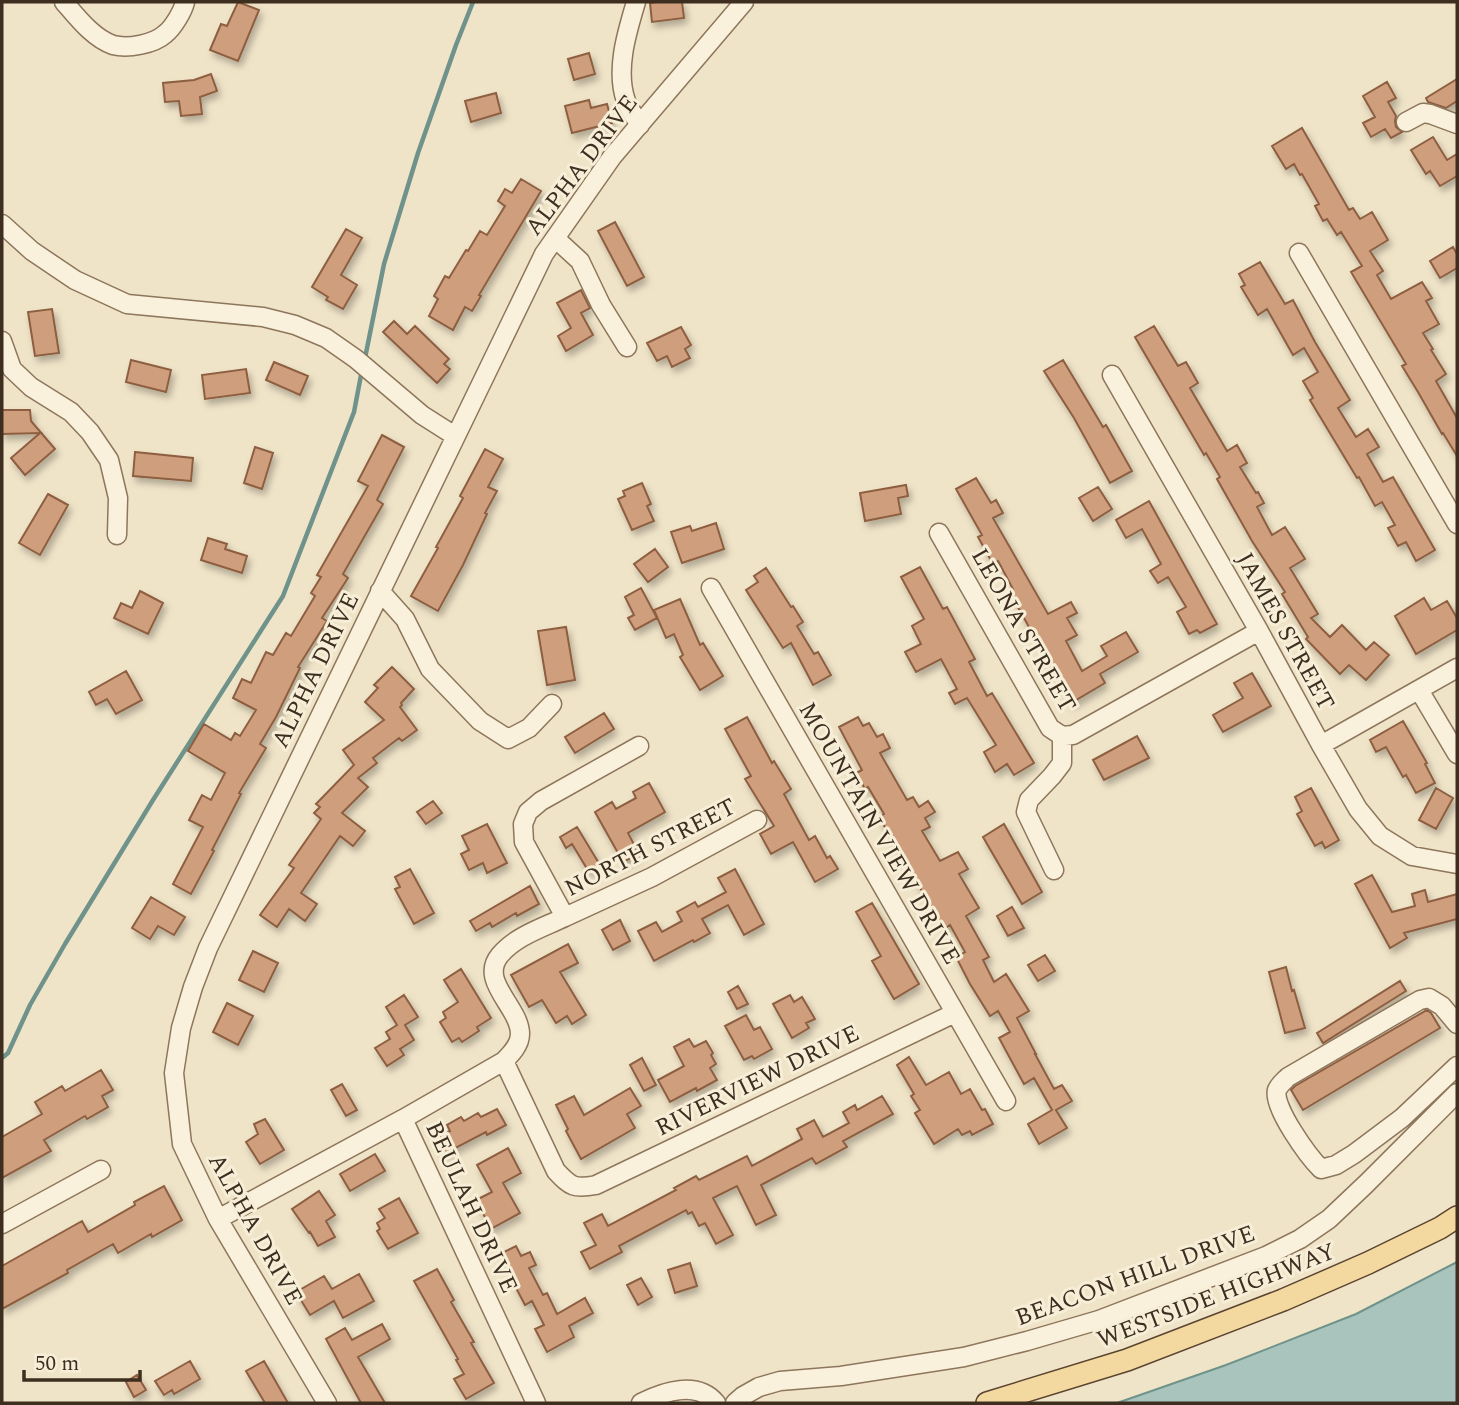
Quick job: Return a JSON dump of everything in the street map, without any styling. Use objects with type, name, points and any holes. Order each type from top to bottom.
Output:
[{"type":"main road","name":"WESTSIDE HIGHWAY","points":[[987,1403],[1127,1360],[1283,1300],[1404,1246],[1457,1217]]},
{"type":"street","points":[[64,2],[92,32],[113,45],[137,47],[165,34],[183,11],[185,2]]},
{"type":"street","points":[[636,2],[621,74],[626,101],[640,125]]},
{"type":"street","name":"ALPHA DRIVE","points":[[327,1403],[218,1219],[182,1144],[174,1073],[181,1028],[208,948],[544,254],[612,157],[744,2]]},
{"type":"street","points":[[1406,121],[1423,113],[1457,124]]},
{"type":"street","points":[[2,225],[32,251],[75,280],[127,303],[263,317],[295,325],[326,338],[356,359],[422,415],[455,436]]},
{"type":"street","points":[[555,238],[580,261],[601,305],[627,347]]},
{"type":"street","points":[[1299,253],[1457,524]]},
{"type":"street","points":[[2,341],[12,369],[31,387],[71,412],[90,432],[109,460],[118,498],[117,535]]},
{"type":"street","name":"JAMES STREET","points":[[1112,375],[1358,809],[1380,836],[1412,856],[1457,864]]},
{"type":"street","name":"LEONA STREET","points":[[939,533],[1050,728],[1062,736],[1073,735],[1259,631]]},
{"type":"street","name":"MOUNTAIN VIEW DRIVE","points":[[711,588],[1006,1101]]},
{"type":"street","points":[[380,591],[405,619],[429,669],[480,721],[508,739],[529,728],[552,704]]},
{"type":"street","points":[[1321,745],[1457,668]]},
{"type":"street","points":[[1419,690],[1457,754]]},
{"type":"street","points":[[1054,870],[1026,812],[1029,800],[1062,763],[1062,736]]},
{"type":"street","points":[[504,1061],[514,1051],[520,1035],[516,1017],[498,987],[493,972],[497,958],[519,939],[565,917],[524,842],[523,824],[528,812],[541,801],[639,746]]},
{"type":"street","name":"NORTH STREET","points":[[565,917],[652,877],[757,820]]},
{"type":"street","points":[[1457,1024],[1442,1006],[1429,998],[1420,1000],[1288,1077],[1276,1091],[1278,1105],[1308,1156],[1321,1169],[1336,1166],[1402,1118],[1457,1066]]},
{"type":"street","name":"RIVERVIEW DRIVE","points":[[504,1061],[556,1171],[569,1185],[579,1188],[596,1185],[955,1013]]},
{"type":"street","name":"BEULAH DRIVE","points":[[504,1061],[403,1119],[536,1403]]},
{"type":"street","name":"BEACON HILL DRIVE","points":[[735,1403],[751,1391],[780,1381],[841,1376],[915,1365],[964,1357],[1027,1341],[1098,1320],[1266,1256],[1300,1239],[1328,1219],[1457,1093]]},
{"type":"street","points":[[218,1219],[403,1119]]},
{"type":"street","points":[[2,1224],[101,1170]]},
{"type":"street","points":[[641,1403],[661,1394],[684,1390],[704,1393],[716,1403]]},
{"type":"water","points":[[1457,1262],[1457,1403],[1117,1403],[1226,1365],[1356,1314]]},
{"type":"building","points":[[238,2],[259,10],[238,61],[210,50],[221,24],[227,26]]},
{"type":"building","points":[[682,2],[684,18],[652,22],[650,3]]},
{"type":"building","points":[[589,53],[595,74],[574,80],[568,59]]},
{"type":"building","points":[[211,74],[217,91],[200,97],[202,114],[181,116],[179,101],[165,102],[163,83],[194,80]]},
{"type":"building","points":[[1457,79],[1457,101],[1446,108],[1428,102],[1426,98]]},
{"type":"building","points":[[1387,82],[1396,98],[1388,102],[1396,116],[1396,127],[1402,132],[1391,138],[1385,129],[1371,137],[1363,123],[1375,117],[1363,96]]},
{"type":"building","points":[[496,93],[501,113],[471,122],[465,101]]},
{"type":"building","points":[[589,100],[591,108],[607,104],[612,123],[572,133],[565,106]]},
{"type":"building","points":[[1302,128],[1349,210],[1353,208],[1360,219],[1372,212],[1388,240],[1370,251],[1383,271],[1377,275],[1391,299],[1422,282],[1432,298],[1426,301],[1439,324],[1423,333],[1446,374],[1436,381],[1457,418],[1457,456],[1402,366],[1406,364],[1351,272],[1362,266],[1341,232],[1337,235],[1327,219],[1323,221],[1315,206],[1319,204],[1302,174],[1300,175],[1294,164],[1286,169],[1272,146]]},
{"type":"building","points":[[1433,137],[1447,160],[1457,154],[1457,176],[1440,186],[1430,171],[1426,174],[1411,150]]},
{"type":"building","points":[[521,179],[541,191],[472,311],[465,307],[453,330],[429,316],[438,299],[434,296],[445,276],[449,278],[480,231],[487,235],[505,206],[498,201],[505,189],[512,193]]},
{"type":"building","points":[[615,222],[644,277],[627,286],[598,231]]},
{"type":"building","points":[[346,229],[362,238],[341,275],[357,285],[343,309],[326,300],[328,297],[312,287]]},
{"type":"building","points":[[1453,247],[1457,254],[1457,268],[1440,278],[1430,261]]},
{"type":"building","points":[[1260,262],[1285,304],[1293,300],[1350,400],[1338,408],[1356,437],[1368,429],[1379,447],[1367,454],[1383,482],[1393,477],[1435,550],[1416,561],[1406,542],[1398,546],[1388,528],[1395,525],[1382,502],[1375,506],[1310,400],[1313,398],[1303,381],[1318,372],[1304,348],[1293,355],[1267,309],[1258,315],[1241,287],[1245,285],[1239,274]]},
{"type":"building","points":[[581,290],[590,308],[581,313],[593,335],[566,351],[558,336],[571,328],[557,303]]},
{"type":"building","points":[[52,309],[59,353],[35,356],[28,312]]},
{"type":"building","points":[[394,321],[407,334],[415,326],[449,359],[444,364],[450,369],[437,383],[383,332]]},
{"type":"building","points":[[1154,326],[1178,366],[1186,362],[1198,383],[1190,388],[1227,451],[1237,445],[1247,463],[1240,467],[1264,503],[1257,507],[1272,535],[1285,527],[1305,559],[1290,568],[1318,614],[1311,618],[1330,637],[1342,625],[1366,650],[1374,642],[1389,655],[1366,680],[1349,665],[1340,674],[1306,639],[1308,637],[1282,594],[1285,592],[1217,479],[1220,477],[1206,453],[1204,455],[1135,337]]},
{"type":"building","points":[[681,327],[691,345],[685,349],[690,358],[672,367],[667,356],[657,361],[647,343]]},
{"type":"building","points":[[131,360],[171,370],[166,392],[126,382]]},
{"type":"building","points":[[1063,360],[1103,427],[1106,425],[1132,471],[1110,483],[1044,371]]},
{"type":"building","points":[[274,362],[308,376],[300,395],[266,380]]},
{"type":"building","points":[[246,369],[250,393],[205,399],[202,375]]},
{"type":"building","points":[[2,410],[30,410],[31,421],[55,449],[25,475],[11,458],[40,433],[2,434]]},
{"type":"building","points":[[382,435],[404,447],[377,500],[383,504],[343,574],[348,578],[322,618],[327,621],[298,667],[300,668],[276,717],[260,744],[266,748],[239,793],[241,794],[212,850],[214,851],[191,894],[173,884],[203,827],[189,820],[202,795],[211,800],[225,773],[188,751],[204,724],[231,740],[235,733],[240,736],[256,710],[233,698],[242,679],[251,683],[266,652],[273,655],[286,633],[291,636],[315,596],[311,593],[321,577],[317,575],[368,486],[358,481]]},
{"type":"building","points":[[255,447],[273,453],[262,489],[244,483]]},
{"type":"building","points":[[485,449],[503,459],[488,487],[497,491],[463,565],[438,611],[411,596],[438,548],[436,547],[463,498],[460,496]]},
{"type":"building","points":[[135,452],[193,458],[191,481],[133,476]]},
{"type":"building","points":[[976,478],[991,503],[996,500],[1003,513],[993,518],[1048,614],[1071,602],[1077,613],[1067,618],[1077,635],[1066,641],[1082,671],[1107,656],[1101,646],[1126,632],[1138,652],[1100,674],[1105,683],[1071,703],[1009,591],[1013,589],[998,561],[993,564],[978,537],[982,535],[956,489]]},
{"type":"building","points":[[642,483],[651,504],[647,506],[654,521],[632,530],[618,499],[625,496],[623,491]]},
{"type":"building","points":[[906,485],[908,496],[898,498],[901,514],[865,521],[860,493]]},
{"type":"building","points":[[1098,487],[1112,509],[1093,521],[1079,498]]},
{"type":"building","points":[[48,494],[68,505],[40,555],[19,543]]},
{"type":"building","points":[[1149,501],[1217,624],[1200,633],[1197,630],[1189,634],[1177,612],[1186,607],[1168,577],[1158,583],[1150,571],[1161,564],[1142,529],[1126,538],[1116,520]]},
{"type":"building","points":[[716,523],[724,549],[682,563],[671,532],[690,526],[692,531]]},
{"type":"building","points":[[208,538],[227,544],[225,549],[247,556],[242,573],[201,560]]},
{"type":"building","points":[[655,549],[668,567],[648,582],[634,564]]},
{"type":"building","points":[[920,567],[943,609],[947,607],[975,659],[969,662],[987,696],[992,693],[1034,763],[1014,775],[1007,764],[995,772],[984,752],[996,745],[967,698],[955,704],[949,693],[957,689],[941,659],[916,672],[905,652],[921,644],[912,626],[924,619],[901,577]]},
{"type":"building","points":[[766,568],[803,622],[797,626],[814,654],[818,652],[831,675],[813,685],[791,643],[783,648],[746,590],[758,582],[754,576]]},
{"type":"building","points":[[641,588],[657,618],[635,630],[628,618],[634,615],[625,597]]},
{"type":"building","points":[[140,591],[163,603],[148,634],[114,618],[121,603],[132,608]]},
{"type":"building","points":[[1424,598],[1431,610],[1447,601],[1457,618],[1457,630],[1416,654],[1395,616]]},
{"type":"building","points":[[680,599],[700,645],[703,643],[723,676],[700,690],[680,657],[683,655],[674,634],[666,638],[654,610]]},
{"type":"building","points":[[566,627],[575,680],[547,685],[538,631]]},
{"type":"building","points":[[392,667],[414,689],[400,707],[417,730],[402,741],[399,738],[373,758],[377,763],[358,778],[368,787],[342,813],[365,831],[353,846],[340,836],[301,893],[317,904],[305,921],[289,909],[277,927],[260,915],[294,868],[289,865],[321,819],[314,813],[320,807],[316,804],[354,765],[343,750],[384,720],[365,702],[378,688],[374,685]]},
{"type":"building","points":[[126,671],[142,700],[116,714],[107,699],[96,705],[89,692]]},
{"type":"building","points":[[1252,673],[1271,706],[1223,732],[1213,715],[1243,698],[1234,683]]},
{"type":"building","points":[[604,713],[614,729],[575,753],[565,737]]},
{"type":"building","points":[[747,717],[772,763],[774,761],[791,789],[784,794],[809,840],[815,836],[827,858],[830,856],[838,869],[815,882],[793,842],[771,854],[760,834],[774,826],[745,779],[751,776],[725,729]]},
{"type":"building","points":[[858,717],[863,726],[869,723],[877,737],[883,734],[890,748],[880,753],[907,800],[913,797],[919,807],[928,801],[935,812],[925,818],[930,827],[922,831],[940,861],[958,852],[968,869],[959,874],[979,908],[966,916],[989,957],[983,960],[994,982],[1006,974],[1029,1011],[1017,1018],[1035,1054],[1054,1089],[1062,1085],[1072,1101],[1056,1110],[1067,1128],[1039,1144],[1028,1124],[1052,1110],[1034,1078],[1024,1084],[999,1038],[1010,1032],[998,1011],[990,1016],[970,984],[956,957],[965,952],[950,925],[944,929],[879,817],[884,814],[856,773],[862,770],[839,727]]},
{"type":"building","points":[[1403,721],[1435,783],[1416,793],[1406,775],[1403,777],[1386,747],[1376,752],[1370,740]]},
{"type":"building","points":[[1137,736],[1149,758],[1104,780],[1093,760]]},
{"type":"building","points":[[649,783],[665,812],[628,833],[639,854],[623,862],[595,812],[612,802],[616,809],[636,798],[633,792]]},
{"type":"building","points":[[1311,788],[1339,840],[1325,848],[1322,842],[1315,846],[1297,814],[1302,811],[1295,797]]},
{"type":"building","points":[[1436,788],[1453,798],[1436,829],[1419,820]]},
{"type":"building","points":[[433,801],[442,813],[426,824],[417,812]]},
{"type":"building","points":[[487,824],[507,863],[487,873],[483,863],[469,870],[461,854],[469,850],[462,836]]},
{"type":"building","points":[[1004,824],[1042,892],[1022,904],[983,837]]},
{"type":"building","points":[[577,827],[600,865],[589,872],[572,844],[566,848],[560,837]]},
{"type":"building","points":[[410,869],[434,913],[414,924],[395,889],[400,887],[395,877]]},
{"type":"building","points":[[735,869],[764,924],[744,935],[728,905],[702,919],[710,933],[654,961],[638,931],[656,922],[662,932],[682,921],[677,912],[695,902],[698,907],[726,892],[718,878]]},
{"type":"building","points":[[1372,875],[1392,912],[1415,906],[1412,894],[1425,890],[1428,902],[1457,894],[1457,919],[1404,933],[1407,938],[1390,948],[1355,884]]},
{"type":"building","points":[[530,886],[539,904],[492,927],[490,923],[476,931],[470,921]]},
{"type":"building","points":[[151,897],[185,917],[174,935],[158,926],[150,939],[132,928]]},
{"type":"building","points":[[872,903],[919,984],[894,999],[872,961],[881,956],[856,912]]},
{"type":"building","points":[[1012,907],[1024,928],[1008,936],[997,916]]},
{"type":"building","points":[[620,920],[630,941],[613,950],[602,930]]},
{"type":"building","points":[[568,944],[578,963],[560,972],[586,1015],[572,1024],[567,1016],[556,1023],[542,1000],[529,1007],[511,975]]},
{"type":"building","points":[[253,951],[278,963],[264,992],[239,980]]},
{"type":"building","points":[[1045,955],[1055,971],[1038,981],[1028,965]]},
{"type":"building","points":[[1286,967],[1305,1028],[1285,1033],[1269,972]]},
{"type":"building","points":[[461,969],[491,1018],[477,1027],[479,1031],[462,1042],[459,1038],[452,1042],[440,1022],[446,1018],[443,1012],[458,1002],[444,980]]},
{"type":"building","points":[[1400,981],[1406,991],[1323,1043],[1317,1033]]},
{"type":"building","points":[[738,986],[748,1004],[737,1009],[728,992]]},
{"type":"building","points":[[404,995],[418,1017],[405,1025],[414,1040],[400,1049],[404,1055],[387,1066],[375,1048],[390,1039],[386,1032],[397,1025],[386,1007]]},
{"type":"building","points":[[790,995],[794,1002],[802,997],[815,1019],[806,1023],[809,1028],[792,1038],[773,1004]]},
{"type":"building","points":[[227,1003],[253,1016],[238,1045],[213,1032]]},
{"type":"building","points":[[1427,1010],[1440,1028],[1303,1110],[1291,1090],[1295,1086]]},
{"type":"building","points":[[746,1015],[754,1030],[760,1027],[772,1049],[754,1059],[752,1056],[744,1060],[725,1026]]},
{"type":"building","points":[[689,1039],[694,1047],[706,1041],[716,1064],[710,1068],[717,1080],[670,1102],[658,1080],[684,1066],[674,1047]]},
{"type":"building","points":[[909,1057],[926,1085],[949,1072],[961,1094],[970,1089],[993,1124],[972,1135],[970,1131],[962,1135],[958,1129],[934,1144],[915,1113],[920,1110],[911,1096],[914,1094],[897,1065]]},
{"type":"building","points":[[642,1058],[656,1085],[644,1091],[630,1065]]},
{"type":"building","points":[[101,1070],[113,1090],[102,1096],[108,1107],[87,1119],[85,1116],[44,1140],[51,1151],[2,1178],[2,1137],[42,1114],[35,1102],[62,1086],[65,1091]]},
{"type":"building","points":[[342,1084],[357,1110],[346,1116],[331,1090]]},
{"type":"building","points":[[630,1088],[641,1106],[627,1114],[635,1128],[581,1159],[556,1105],[574,1096],[584,1115]]},
{"type":"building","points":[[882,1096],[893,1114],[843,1141],[847,1147],[816,1164],[812,1158],[761,1185],[776,1215],[756,1225],[737,1186],[713,1198],[733,1235],[716,1244],[705,1223],[699,1226],[692,1212],[688,1214],[686,1210],[619,1246],[622,1252],[590,1269],[581,1252],[596,1245],[584,1223],[602,1214],[608,1226],[676,1190],[674,1188],[696,1176],[699,1180],[747,1156],[752,1166],[802,1139],[797,1129],[814,1120],[823,1137],[849,1123],[843,1112],[855,1105],[857,1110]]},
{"type":"building","points":[[497,1109],[506,1125],[487,1135],[486,1132],[444,1154],[435,1139],[450,1131],[447,1125],[461,1117],[464,1121],[478,1113],[481,1117]]},
{"type":"building","points":[[265,1119],[284,1150],[260,1164],[246,1142],[258,1134],[254,1124]]},
{"type":"building","points":[[508,1148],[521,1173],[503,1183],[520,1213],[491,1229],[476,1200],[492,1192],[477,1165]]},
{"type":"building","points":[[375,1154],[385,1171],[350,1191],[340,1174]]},
{"type":"building","points":[[164,1186],[182,1220],[118,1253],[113,1244],[67,1270],[68,1273],[2,1309],[2,1266],[82,1221],[88,1232]]},
{"type":"building","points":[[319,1191],[335,1215],[326,1221],[335,1237],[318,1246],[292,1209]]},
{"type":"building","points":[[399,1198],[418,1233],[388,1249],[377,1231],[380,1229],[377,1223],[385,1218],[379,1209]]},
{"type":"building","points":[[516,1246],[521,1256],[530,1252],[536,1265],[529,1268],[543,1295],[547,1293],[557,1314],[585,1298],[593,1313],[569,1326],[574,1337],[547,1352],[535,1329],[544,1325],[532,1301],[525,1305],[502,1253]]},
{"type":"building","points":[[690,1263],[697,1286],[675,1293],[668,1270]]},
{"type":"building","points":[[437,1269],[454,1300],[451,1302],[474,1342],[471,1343],[494,1383],[466,1399],[454,1379],[464,1374],[456,1360],[458,1359],[414,1281]]},
{"type":"building","points":[[359,1274],[374,1301],[343,1318],[334,1301],[310,1315],[296,1292],[324,1276],[332,1289]]},
{"type":"building","points":[[641,1278],[652,1297],[638,1305],[627,1285]]},
{"type":"building","points":[[382,1324],[390,1339],[358,1357],[385,1403],[361,1403],[326,1339],[345,1328],[352,1340]]},
{"type":"building","points":[[190,1361],[200,1379],[174,1394],[172,1390],[164,1395],[155,1381]]},
{"type":"building","points":[[264,1361],[288,1403],[265,1403],[246,1371]]},
{"type":"building","points":[[137,1375],[146,1390],[134,1397],[126,1382]]},
{"type":"waterway","points":[[365,358],[384,264],[418,153],[473,2]]},
{"type":"waterway","points":[[2,1058],[8,1053],[30,1005],[65,944],[283,596],[354,412],[362,370]]}]
